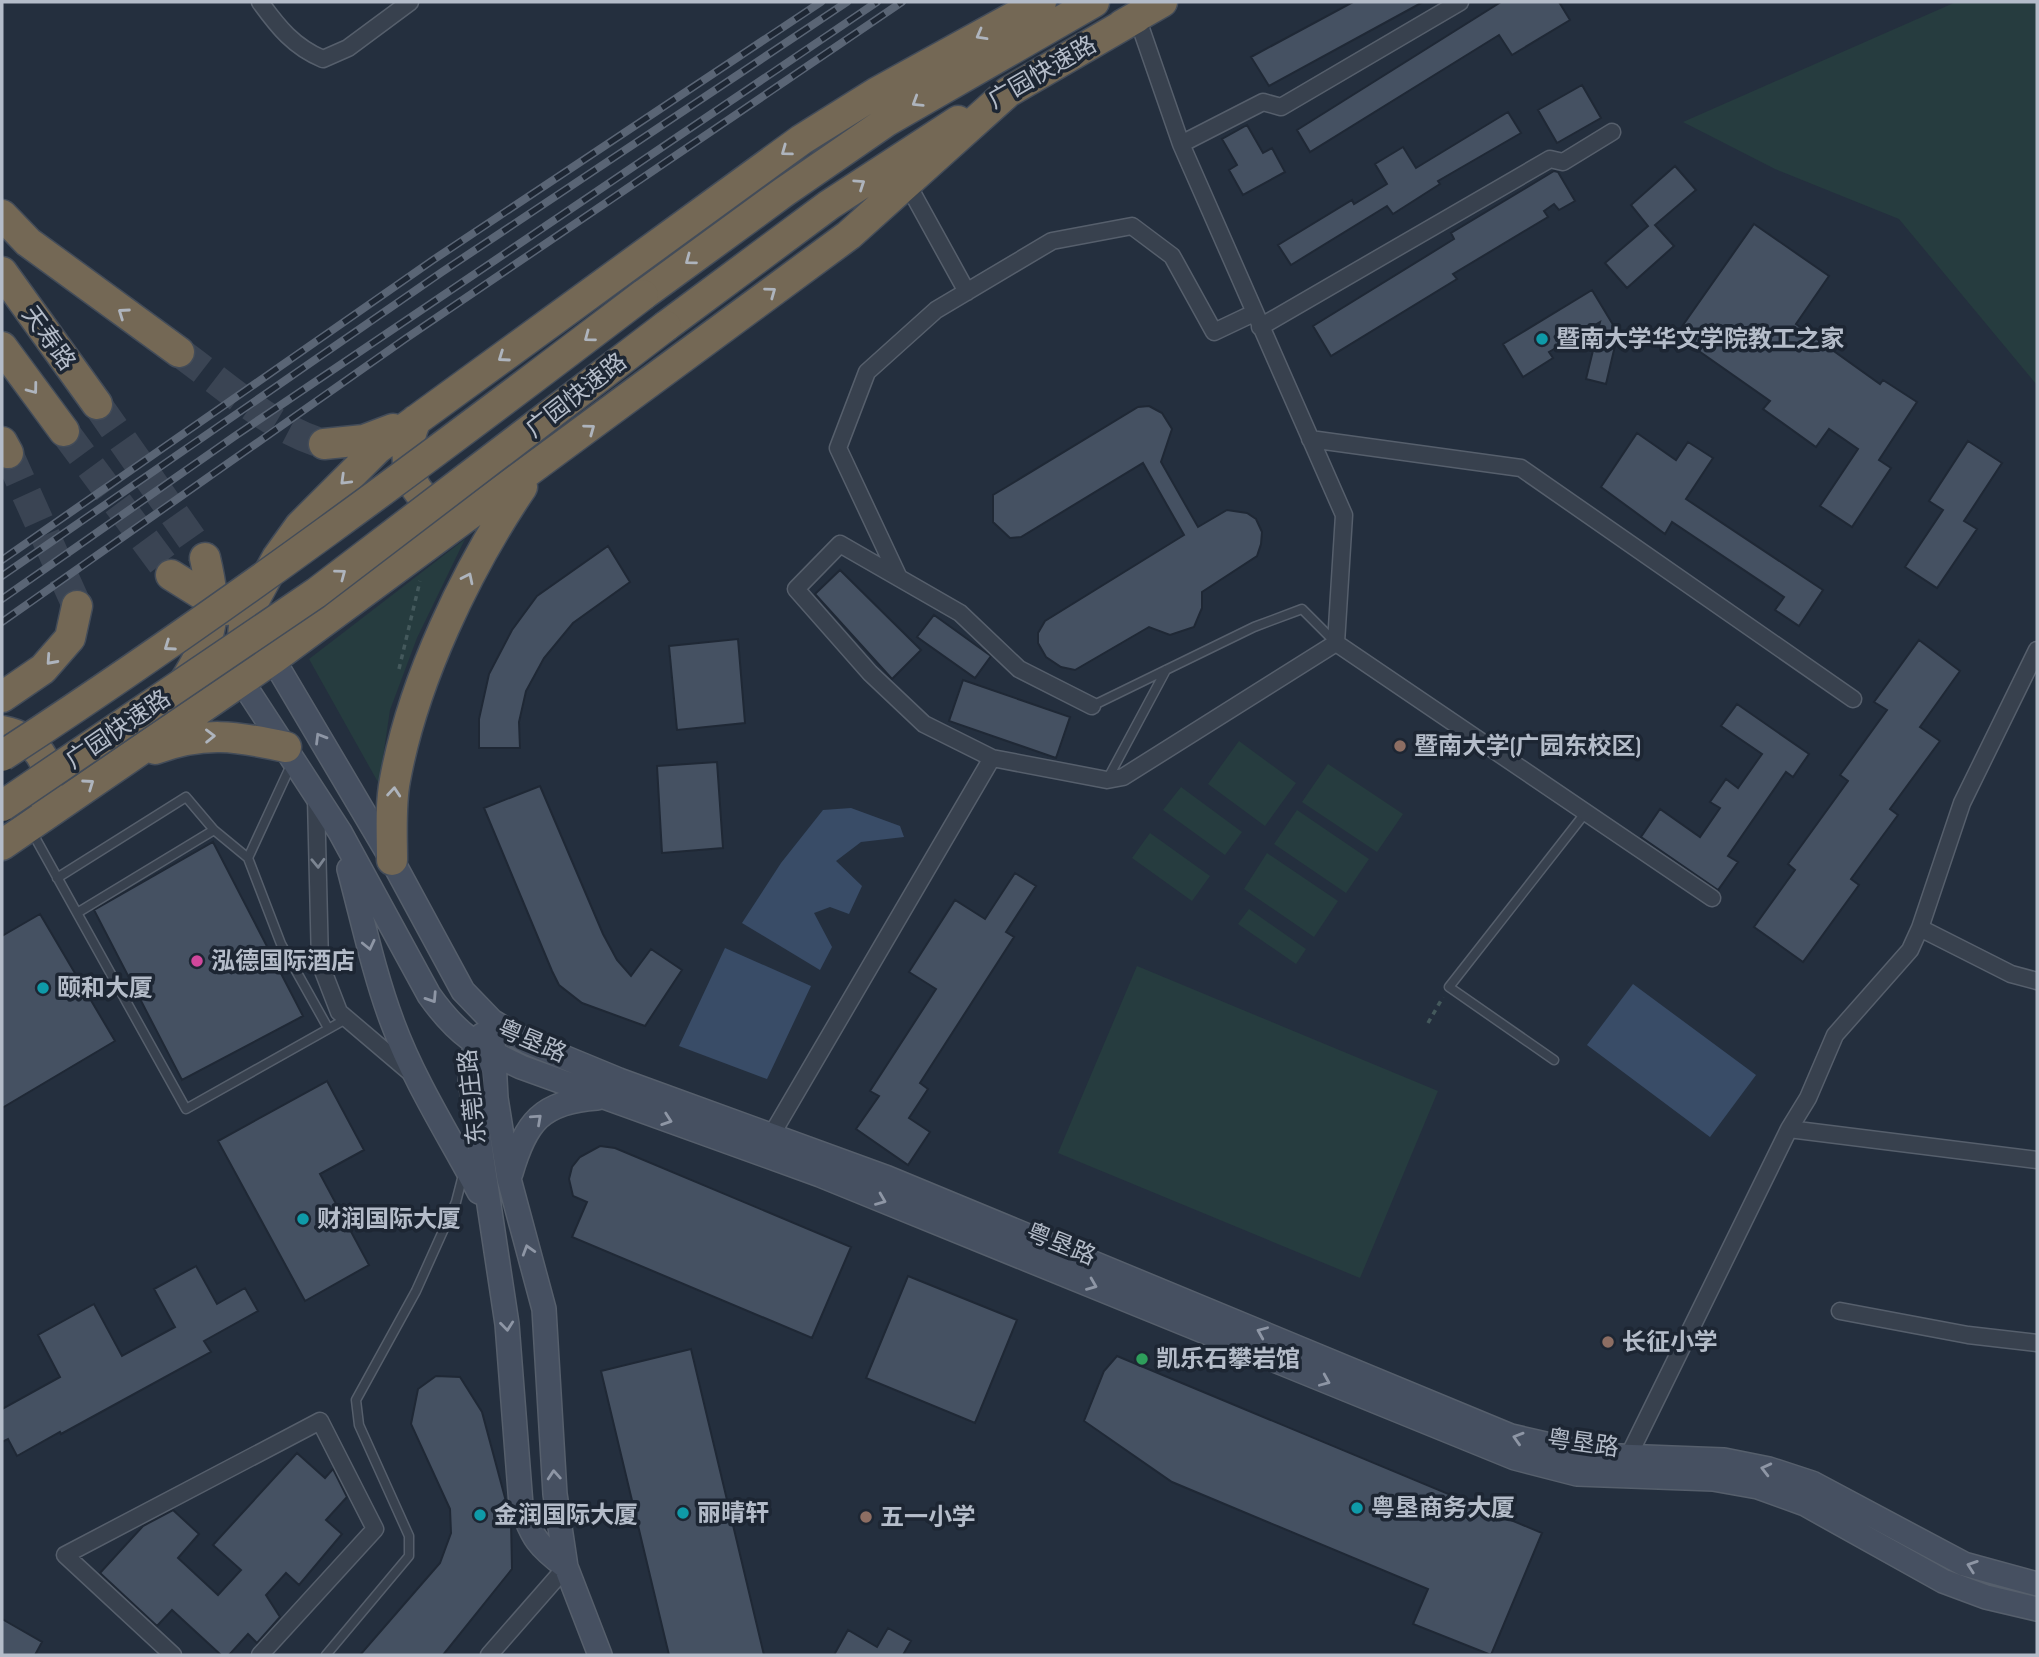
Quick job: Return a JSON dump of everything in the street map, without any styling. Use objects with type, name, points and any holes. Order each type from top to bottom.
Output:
[{"type":"highway","points":[[242,680],[240,639],[245,617],[277,558],[300,526],[378,448],[801,140],[876,93],[1041,2]]},
{"type":"highway","name":"广园快速路","points":[[2,756],[274,572],[774,199],[887,121],[1090,4]]},
{"type":"highway","points":[[16,835],[273,659],[849,235],[1009,92],[1149,9]]},
{"type":"highway","name":"广园快速路","points":[[2,806],[217,663],[316,593],[840,197],[906,153],[1009,92]]},
{"type":"highway","points":[[2,215],[28,242],[179,352]]},
{"type":"highway","name":"天寿路","points":[[2,271],[97,404]]},
{"type":"highway","name":"天寿路","points":[[2,346],[64,431]]},
{"type":"highway","points":[[324,444],[364,440],[416,420]]},
{"type":"highway","points":[[416,420],[408,437],[405,460],[410,481],[426,501],[472,514]]},
{"type":"highway","points":[[391,860],[394,783],[406,730],[461,593],[489,538],[534,468]]},
{"type":"highway","points":[[122,761],[172,702],[211,634],[213,602],[205,558],[273,659]]},
{"type":"highway","points":[[242,680],[171,575],[213,602],[245,617],[297,615],[354,600]]},
{"type":"highway","points":[[2,698],[43,669],[70,638],[77,606]]},
{"type":"highway","points":[[2,731],[12,733],[32,744],[43,754],[47,767],[45,792],[38,810],[16,835]]},
{"type":"highway","points":[[122,761],[172,743],[202,736],[242,737],[290,753]]},
{"type":"main road","name":"粤垦路","points":[[273,659],[391,860],[463,991],[492,1021],[527,1042],[619,1080],[772,1135],[982,1216],[1511,1436],[1562,1450],[1628,1457],[1724,1460],[1769,1469],[1812,1483],[1964,1564],[2037,1584]]},
{"type":"main road","name":"粤垦路","points":[[242,680],[340,832],[429,995],[447,1020],[484,1050],[603,1097],[820,1175],[1516,1458],[1577,1474],[1713,1479],[1758,1488],[1805,1504],[1943,1581],[1986,1597],[2037,1609]]},
{"type":"main road","points":[[340,832],[375,971],[393,1026],[417,1078],[488,1210]]},
{"type":"main road","name":"东莞庄路","points":[[492,1021],[484,1050],[470,1079],[507,1324],[521,1505],[530,1532],[541,1549],[566,1567]]},
{"type":"main road","name":"东莞庄路","points":[[484,1050],[496,1098],[509,1179],[544,1309],[555,1494],[566,1567],[600,1655]]},
{"type":"main road","points":[[509,1179],[522,1137],[540,1114],[560,1104],[603,1097]]},
{"type":"street","points":[[260,2],[284,34],[306,52],[323,59],[348,48],[410,2]]},
{"type":"street","points":[[1181,144],[1263,102],[1281,107],[1460,2]]},
{"type":"street","points":[[1149,9],[1181,144],[1344,515],[1336,643]]},
{"type":"street","points":[[899,578],[838,448],[867,372],[936,310],[1052,241],[1132,226],[1172,256],[1214,332],[1257,320],[1550,159],[1563,162],[1612,132]]},
{"type":"street","points":[[908,185],[967,292]]},
{"type":"street","points":[[1310,439],[1521,468],[1853,699]]},
{"type":"street","points":[[1091,706],[1019,669],[960,613],[840,544],[796,589],[870,673],[923,724],[992,758],[1107,780],[1123,777],[1336,643]]},
{"type":"street","points":[[1336,643],[1712,898]]},
{"type":"street","points":[[1628,1457],[1789,1129],[1808,1098],[1835,1035],[1910,950],[1962,803],[2037,650]]},
{"type":"street","points":[[772,1135],[992,758]]},
{"type":"street","points":[[316,795],[320,963],[339,1012],[417,1078]]},
{"type":"street","points":[[1920,928],[2011,974],[2037,981]]},
{"type":"street","points":[[1789,1129],[2037,1160]]},
{"type":"street","points":[[1840,1311],[1968,1335],[2037,1343]]},
{"type":"street","points":[[173,1655],[65,1555],[320,1420],[375,1529],[260,1655]]},
{"type":"street","points":[[489,1655],[566,1567]]},
{"type":"lane","points":[[1091,706],[1254,627],[1302,609],[1336,643]]},
{"type":"lane","points":[[1107,780],[1166,670]]},
{"type":"lane","points":[[248,858],[290,753]]},
{"type":"lane","points":[[57,878],[186,796],[214,830],[248,858],[281,944],[328,1028]]},
{"type":"lane","points":[[1554,1060],[1449,987],[1586,812]]},
{"type":"lane","points":[[77,913],[214,830]]},
{"type":"lane","points":[[16,835],[57,878],[186,1110],[346,1019]]},
{"type":"lane","points":[[326,1655],[409,1556],[409,1536],[359,1425],[356,1400],[421,1278],[456,1202],[465,1166]]},
{"type":"path","points":[[1428,1023],[1449,987]]},
{"type":"green space","points":[[1956,2],[2037,2],[2037,385],[1899,219],[1775,169],[1683,122]]},
{"type":"green space","points":[[465,539],[417,638],[390,710],[379,784],[309,659]]},
{"type":"green space","points":[[1239,741],[1296,783],[1265,826],[1208,784]]},
{"type":"green space","points":[[1328,764],[1403,814],[1377,852],[1302,802]]},
{"type":"green space","points":[[1181,787],[1242,832],[1225,855],[1163,810]]},
{"type":"green space","points":[[1297,810],[1369,859],[1346,893],[1274,844]]},
{"type":"green space","points":[[1150,833],[1210,876],[1192,901],[1132,858]]},
{"type":"green space","points":[[1267,853],[1338,901],[1314,937],[1244,889]]},
{"type":"green space","points":[[1249,909],[1306,949],[1296,964],[1238,924]]},
{"type":"green space","points":[[1137,966],[1438,1091],[1360,1278],[1058,1153]]},
{"type":"water","points":[[851,808],[900,826],[904,837],[861,842],[836,861],[862,886],[849,914],[830,907],[814,913],[832,947],[820,970],[742,923],[781,863],[823,810]]},
{"type":"water","points":[[725,948],[811,986],[767,1079],[679,1046]]},
{"type":"water","points":[[1633,984],[1756,1075],[1710,1137],[1587,1045]]},
{"type":"building","points":[[1353,2],[1423,2],[1269,86],[1251,57]]},
{"type":"building","points":[[1501,2],[1559,2],[1570,20],[1512,55],[1499,35],[1310,152],[1297,130]]},
{"type":"building","points":[[1582,85],[1601,118],[1557,143],[1538,110]]},
{"type":"building","points":[[1508,112],[1521,133],[1438,181],[1440,184],[1393,214],[1387,206],[1291,265],[1278,245],[1352,200],[1354,204],[1387,184],[1375,164],[1403,147],[1416,168]]},
{"type":"building","points":[[1247,125],[1263,153],[1272,148],[1285,172],[1243,195],[1229,170],[1237,165],[1222,139]]},
{"type":"building","points":[[1675,166],[1696,190],[1655,225],[1674,246],[1627,288],[1605,263],[1648,226],[1631,205]]},
{"type":"building","points":[[1554,171],[1558,172],[1575,201],[1559,210],[1554,204],[1544,211],[1548,217],[1453,274],[1457,279],[1331,356],[1313,326],[1454,239],[1451,233]]},
{"type":"building","points":[[1754,224],[1829,276],[1796,324],[1880,384],[1883,380],[1917,402],[1879,460],[1891,468],[1852,527],[1820,506],[1858,449],[1829,429],[1816,447],[1763,409],[1770,401],[1676,335]]},
{"type":"building","name":"暨南大学华文学院教工之家","points":[[1592,290],[1618,333],[1606,384],[1586,379],[1600,322],[1549,352],[1553,358],[1523,377],[1503,344]]},
{"type":"building","points":[[1149,406],[1162,413],[1172,429],[1161,462],[1198,527],[1227,510],[1247,513],[1256,519],[1262,532],[1257,556],[1202,592],[1202,608],[1194,627],[1170,635],[1149,627],[1075,670],[1061,667],[1046,657],[1038,643],[1038,633],[1045,621],[1184,535],[1143,463],[1021,537],[1010,538],[993,522],[993,495],[1138,407]]},
{"type":"building","points":[[1637,433],[1676,460],[1688,442],[1713,458],[1686,499],[1823,590],[1799,626],[1775,610],[1784,597],[1672,522],[1665,534],[1601,487]]},
{"type":"building","points":[[1968,441],[2002,463],[1964,521],[1977,529],[1937,588],[1905,567],[1943,510],[1929,501]]},
{"type":"building","points":[[608,546],[630,582],[573,623],[544,658],[526,691],[519,722],[520,748],[479,748],[479,719],[489,674],[512,630],[537,596]]},
{"type":"building","points":[[840,570],[921,650],[892,679],[815,594]]},
{"type":"building","points":[[934,615],[991,656],[975,678],[917,637]]},
{"type":"building","points":[[738,639],[745,723],[677,730],[669,646]]},
{"type":"building","points":[[1919,640],[1960,671],[1920,727],[1940,741],[1890,809],[1898,815],[1851,879],[1859,885],[1803,962],[1754,927],[1795,870],[1788,864],[1848,781],[1840,775],[1887,710],[1874,702]]},
{"type":"building","points":[[963,680],[1070,717],[1056,758],[949,721]]},
{"type":"building","points":[[1737,704],[1809,754],[1793,777],[1786,772],[1728,856],[1738,862],[1718,890],[1641,837],[1660,809],[1700,837],[1720,808],[1710,802],[1726,779],[1738,788],[1762,754],[1721,726]]},
{"type":"building","points":[[717,762],[723,848],[662,853],[657,766]]},
{"type":"building","points":[[540,786],[603,934],[617,960],[631,976],[651,949],[682,970],[645,1026],[582,1003],[559,985],[552,971],[484,808]]},
{"type":"building","name":"泓德国际酒店","points":[[213,842],[303,1016],[182,1080],[94,910]]},
{"type":"building","points":[[1015,873],[1036,886],[1006,932],[1014,937],[920,1083],[928,1089],[909,1118],[930,1132],[908,1165],[856,1129],[879,1096],[870,1091],[936,989],[909,972],[955,900],[985,919]]},
{"type":"building","name":"颐和大厦","points":[[40,914],[115,1041],[2,1108],[2,936]]},
{"type":"building","name":"财润国际大厦","points":[[327,1081],[364,1150],[320,1174],[369,1265],[305,1301],[218,1141]]},
{"type":"building","points":[[600,1146],[615,1148],[851,1247],[812,1338],[572,1237],[587,1202],[573,1196],[569,1179],[572,1167],[580,1157]]},
{"type":"building","points":[[196,1266],[217,1304],[245,1288],[258,1311],[204,1341],[211,1352],[61,1434],[60,1432],[17,1456],[8,1439],[2,1442],[2,1409],[60,1377],[38,1335],[94,1304],[122,1356],[175,1327],[154,1289]]},
{"type":"building","points":[[908,1276],[1017,1320],[975,1423],[866,1378]]},
{"type":"building","name":"丽晴轩","points":[[691,1349],[764,1655],[669,1655],[601,1371]]},
{"type":"building","name":"粤垦商务大厦","points":[[1117,1356],[1542,1533],[1491,1655],[1413,1624],[1428,1589],[1172,1482],[1084,1421],[1104,1371]]},
{"type":"building","name":"金润国际大厦","points":[[436,1376],[460,1377],[482,1412],[511,1520],[512,1569],[443,1655],[360,1655],[440,1563],[451,1533],[450,1509],[411,1424],[418,1389]]},
{"type":"building","points":[[297,1453],[325,1478],[333,1469],[347,1497],[326,1520],[342,1534],[299,1585],[286,1573],[266,1595],[280,1617],[257,1643],[248,1634],[229,1655],[221,1655],[172,1610],[157,1626],[100,1573],[143,1526],[173,1510],[199,1534],[178,1558],[218,1595],[241,1570],[213,1545]]},
{"type":"building","points":[[2,1619],[42,1642],[35,1655],[2,1655]]},
{"type":"building","points":[[888,1628],[911,1641],[903,1655],[834,1655],[848,1630],[877,1647]]},
{"type":"tunnel","points":[[179,352],[267,417],[285,428],[324,444]]},
{"type":"tunnel","points":[[97,404],[205,558]]},
{"type":"tunnel","points":[[64,431],[171,575]]},
{"type":"tunnel","points":[[8,453],[77,606]]},
{"type":"railway","points":[[2,560],[433,260],[821,2]]},
{"type":"railway","points":[[2,576],[442,272],[847,2]]},
{"type":"railway","points":[[2,599],[235,436],[877,2]]},
{"type":"railway","points":[[2,622],[405,339],[902,2]]},
{"type":"place","name":"暨南大学华文学院教工之家","points":[[1542,339]]},
{"type":"place","name":"暨南大学(广园东校区)","points":[[1400,746]]},
{"type":"place","name":"泓德国际酒店","points":[[197,961]]},
{"type":"place","name":"颐和大厦","points":[[43,988]]},
{"type":"place","name":"财润国际大厦","points":[[303,1219]]},
{"type":"place","name":"长征小学","points":[[1608,1342]]},
{"type":"place","name":"凯乐石攀岩馆","points":[[1142,1359]]},
{"type":"place","name":"粤垦商务大厦","points":[[1357,1508]]},
{"type":"place","name":"丽晴轩","points":[[683,1513]]},
{"type":"place","name":"金润国际大厦","points":[[480,1515]]},
{"type":"place","name":"五一小学","points":[[866,1517]]}]
